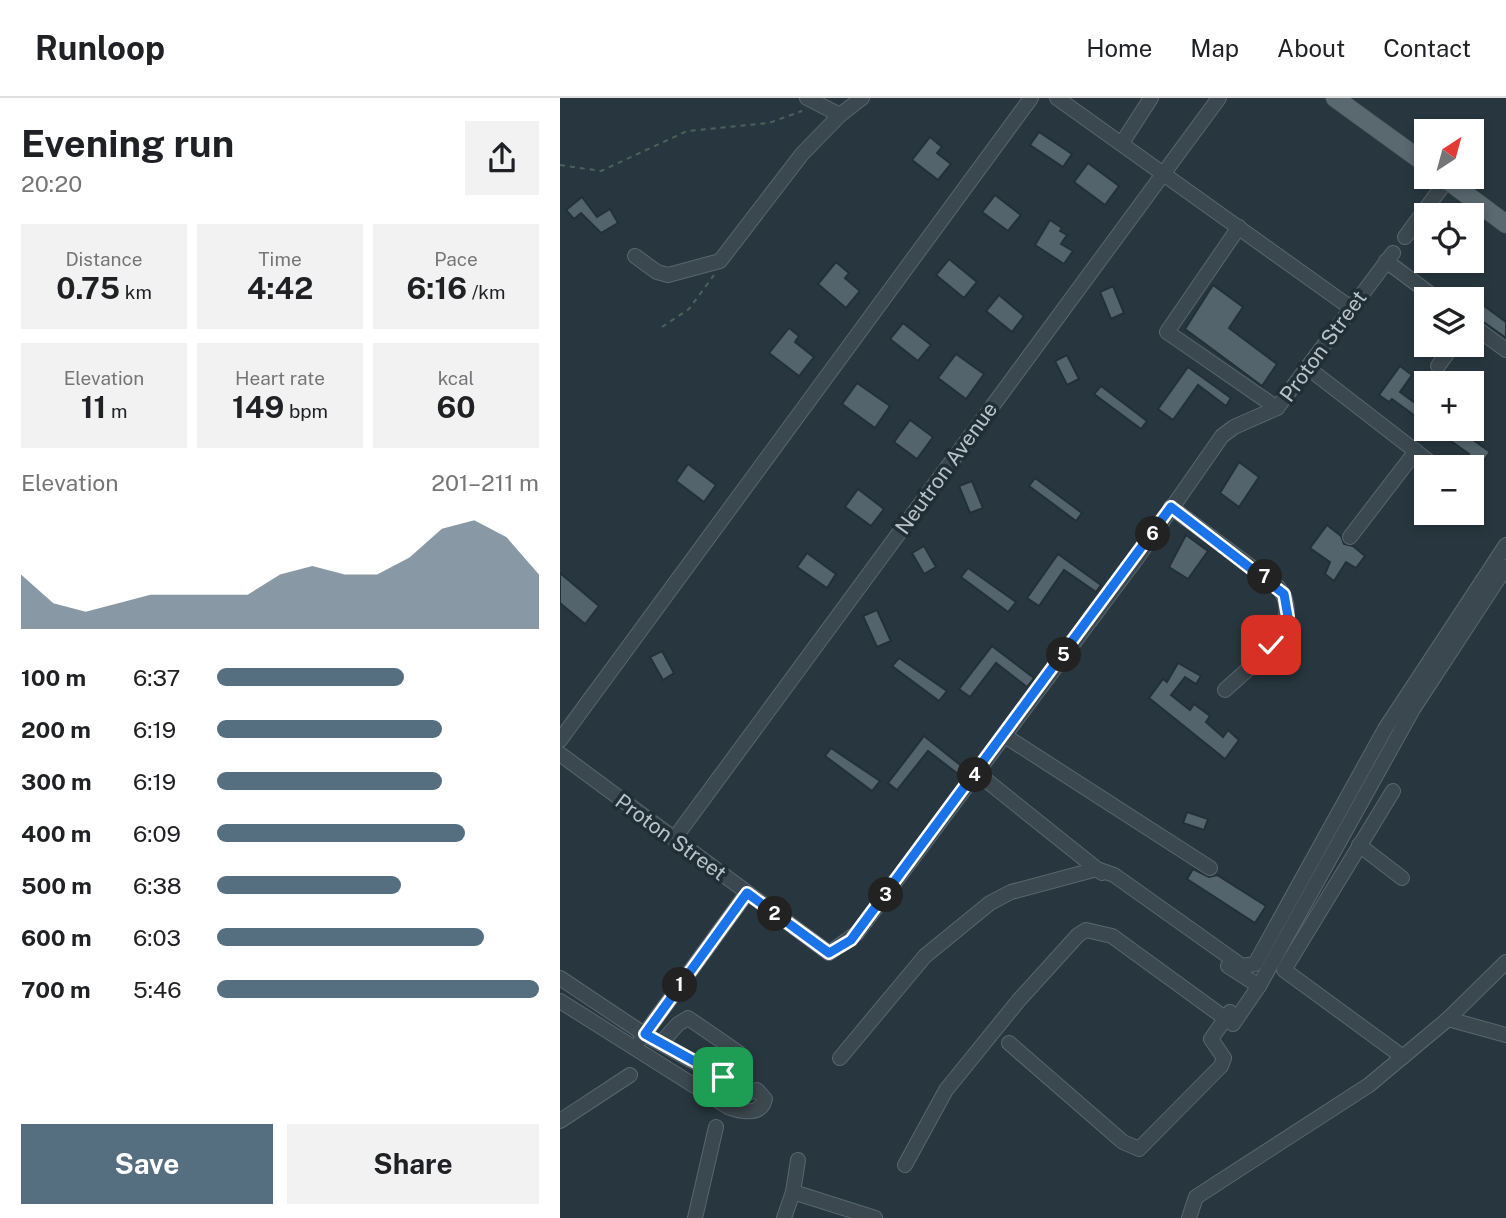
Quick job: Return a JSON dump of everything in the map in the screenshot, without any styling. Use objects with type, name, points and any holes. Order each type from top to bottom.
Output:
[{"type":"main road","points":[[1335,98],[1414,155]]},
{"type":"main road","points":[[1460,189],[1506,224]]},
{"type":"street","points":[[635,256],[657,272],[668,275],[720,261],[802,154],[840,115],[862,98]]},
{"type":"street","points":[[1057,98],[1350,308]]},
{"type":"street","points":[[1122,143],[1151,98]]},
{"type":"street","name":"Neutron Avenue","points":[[674,839],[1219,98]]},
{"type":"street","points":[[560,740],[1025,100]]},
{"type":"street","points":[[814,102],[840,115]]},
{"type":"street","points":[[1405,237],[1438,189]]},
{"type":"street","points":[[1239,227],[1167,332],[1277,408]]},
{"type":"street","name":"Proton Street","points":[[560,754],[829,953],[838,950],[858,933],[977,774],[1222,436],[1234,427],[1277,408],[1390,257],[1424,287]]},
{"type":"street","points":[[1484,334],[1506,350]]},
{"type":"street","points":[[1438,366],[1444,357]]},
{"type":"street","points":[[1308,368],[1420,455]]},
{"type":"street","points":[[1350,537],[1416,452]]},
{"type":"street","points":[[1171,507],[1278,587],[1287,601],[1288,617],[1282,630],[1225,690]]},
{"type":"street","points":[[1170,920],[1242,966],[1255,964],[1385,729],[1506,545]]},
{"type":"street","points":[[1009,1044],[1123,1142],[1139,1149],[1221,1066],[1224,1058],[1211,1039],[1229,1021],[1255,984],[1413,709],[1506,567]]},
{"type":"street","points":[[1005,736],[1210,868]]},
{"type":"street","points":[[977,774],[1097,869],[1255,984]]},
{"type":"street","points":[[1393,791],[1284,970],[1403,1057]]},
{"type":"street","points":[[1359,845],[1402,878]]},
{"type":"street","points":[[840,1058],[925,956],[990,904],[1011,892],[1097,869]]},
{"type":"street","points":[[634,1048],[747,893]]},
{"type":"street","points":[[905,1165],[946,1090],[1019,1000],[1078,935],[1086,930],[1112,936],[1229,1021]]},
{"type":"street","points":[[1189,1218],[1196,1197],[1352,1097],[1448,1019],[1506,962]]},
{"type":"street","points":[[560,978],[645,1034],[661,1043],[723,1077],[731,1077],[741,1063],[739,1053],[688,1018],[678,1024],[661,1043]]},
{"type":"street","points":[[560,1001],[720,1102]]},
{"type":"street","points":[[1448,1019],[1506,1035]]},
{"type":"street","points":[[560,1121],[630,1075]]},
{"type":"street","points":[[695,1218],[716,1127]]},
{"type":"street","points":[[784,1218],[793,1192],[798,1160]]},
{"type":"street","points":[[793,1192],[875,1218]]},
{"type":"path","points":[[560,165],[601,171],[687,131],[769,123],[814,102]]},
{"type":"path","points":[[662,327],[682,315],[695,302],[714,276],[720,261]]},
{"type":"building","points":[[1039,132],[1072,154],[1063,167],[1030,145]]},
{"type":"building","points":[[930,137],[942,147],[937,153],[951,164],[938,180],[912,160]]},
{"type":"building","points":[[1088,163],[1119,186],[1105,205],[1074,182]]},
{"type":"building","points":[[995,195],[1021,215],[1008,231],[982,212]]},
{"type":"building","points":[[582,197],[597,217],[610,209],[618,223],[601,233],[581,213],[574,219],[566,210]]},
{"type":"building","points":[[1050,220],[1067,235],[1061,244],[1073,251],[1064,264],[1035,245]]},
{"type":"building","points":[[949,259],[977,282],[964,298],[936,275]]},
{"type":"building","points":[[836,262],[849,273],[845,278],[860,291],[846,308],[818,284]]},
{"type":"building","points":[[1213,285],[1243,307],[1229,328],[1277,364],[1262,386],[1185,329]]},
{"type":"building","points":[[1113,286],[1124,313],[1111,319],[1100,292]]},
{"type":"building","points":[[999,295],[1024,316],[1012,332],[986,311]]},
{"type":"building","points":[[1484,306],[1506,322],[1506,338],[1484,322]]},
{"type":"building","points":[[903,323],[931,345],[918,361],[890,339]]},
{"type":"building","points":[[789,328],[799,336],[795,342],[814,357],[799,376],[769,353]]},
{"type":"building","points":[[956,354],[984,374],[966,399],[938,378]]},
{"type":"building","points":[[1067,355],[1079,379],[1067,385],[1055,361]]},
{"type":"building","points":[[1400,366],[1412,375],[1400,392],[1414,402],[1414,415],[1392,399],[1389,402],[1379,395]]},
{"type":"building","points":[[1188,367],[1231,398],[1226,406],[1198,385],[1173,420],[1158,409]]},
{"type":"building","points":[[857,383],[890,406],[875,428],[842,404]]},
{"type":"building","points":[[1101,386],[1147,421],[1141,429],[1094,394]]},
{"type":"building","points":[[910,420],[933,437],[917,459],[894,442]]},
{"type":"building","points":[[1451,441],[1475,441],[1490,452],[1484,460],[1484,455],[1469,454]]},
{"type":"building","points":[[1239,462],[1259,477],[1239,507],[1220,493]]},
{"type":"building","points":[[688,464],[716,485],[704,502],[676,481]]},
{"type":"building","points":[[1035,478],[1082,513],[1076,521],[1029,486]]},
{"type":"building","points":[[972,481],[983,508],[970,513],[959,486]]},
{"type":"building","points":[[858,489],[884,509],[871,526],[845,507]]},
{"type":"building","points":[[1327,525],[1341,536],[1344,544],[1353,546],[1365,556],[1356,568],[1346,562],[1334,581],[1325,574],[1330,562],[1310,548]]},
{"type":"building","points":[[1186,535],[1208,551],[1188,579],[1169,567]]},
{"type":"building","points":[[924,546],[936,567],[924,574],[912,553]]},
{"type":"building","points":[[807,553],[836,574],[827,588],[797,567]]},
{"type":"building","points":[[1058,554],[1101,585],[1096,592],[1064,570],[1039,606],[1027,598]]},
{"type":"building","points":[[968,568],[1016,602],[1008,612],[961,577]]},
{"type":"building","points":[[560,573],[599,606],[585,624],[560,603]]},
{"type":"building","points":[[877,610],[891,641],[877,647],[863,616]]},
{"type":"building","points":[[992,646],[1034,678],[1027,687],[996,663],[970,697],[959,689]]},
{"type":"building","points":[[662,651],[674,673],[663,680],[650,657]]},
{"type":"building","points":[[899,658],[947,691],[939,701],[892,666]]},
{"type":"building","points":[[1178,663],[1201,676],[1196,684],[1185,677],[1171,695],[1190,710],[1194,704],[1210,716],[1206,722],[1223,737],[1228,730],[1239,740],[1225,759],[1149,698],[1163,679],[1167,682]]},
{"type":"building","points":[[924,736],[964,768],[958,774],[928,751],[897,790],[888,783]]},
{"type":"building","points":[[831,748],[880,781],[872,791],[825,756]]},
{"type":"building","points":[[1187,812],[1208,819],[1204,830],[1183,823]]},
{"type":"building","points":[[1193,869],[1209,877],[1217,875],[1266,906],[1255,923],[1187,879]]},
{"type":"route","points":[[723,1077],[645,1034],[747,893],[829,953],[851,940],[1137,558],[1171,507],[1284,594],[1288,617],[1271,645]]}]
